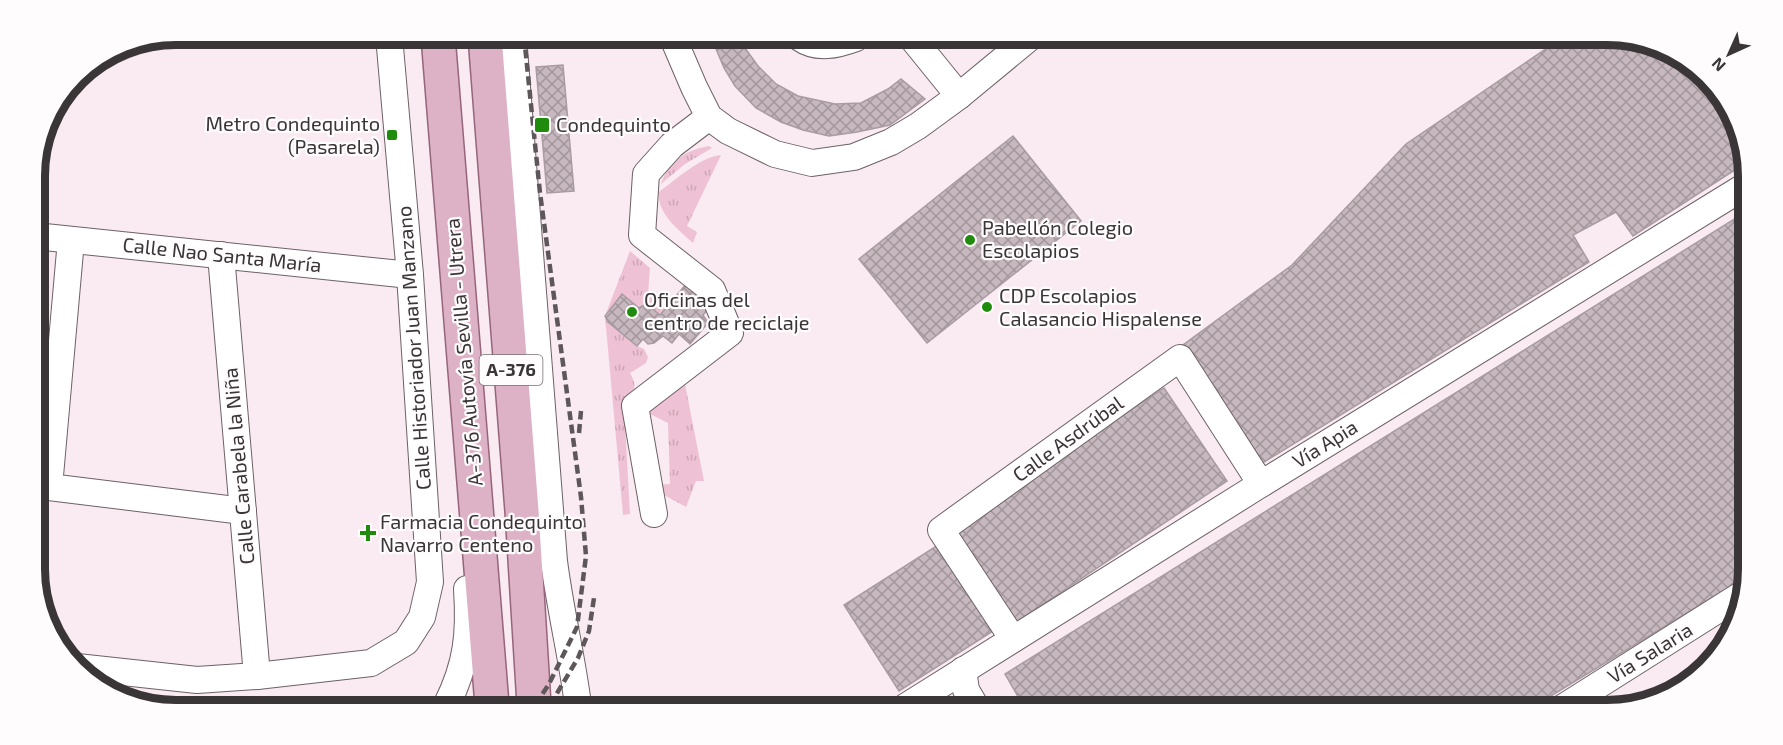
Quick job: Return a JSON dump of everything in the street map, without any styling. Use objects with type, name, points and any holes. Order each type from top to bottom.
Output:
[{"type":"main road","name":"A-376 Autovía Sevilla - Utrera","points":[[439,45],[492,700]]},
{"type":"main road","name":"A-376","points":[[486,45],[523,523],[534,700]]},
{"type":"street","name":"Calle Historiador Juan Manzano","points":[[92,669],[197,680],[257,676],[371,663],[406,642],[422,617],[430,582],[421,383],[390,45]]},
{"type":"street","points":[[514,45],[554,561],[559,602],[575,677],[577,700]]},
{"type":"street","points":[[676,45],[710,117],[728,131],[775,154],[812,163],[854,157],[891,142],[918,126],[959,96],[1021,45]]},
{"type":"street","points":[[918,45],[959,96]]},
{"type":"street","points":[[654,514],[635,406],[730,333],[712,290],[642,235],[646,174],[672,145],[710,117]]},
{"type":"street","name":"Vía Apia","points":[[916,700],[1261,484],[1738,191]]},
{"type":"street","name":"Calle Nao Santa María","points":[[45,237],[410,275]]},
{"type":"street","points":[[72,240],[49,487],[243,511]]},
{"type":"street","name":"Calle Carabela la Niña","points":[[221,255],[257,676]]},
{"type":"street","name":"Calle Asdrúbal","points":[[1013,639],[941,530],[1180,358],[1261,484]]},
{"type":"street","points":[[448,700],[466,653],[468,632],[461,496],[471,440]]},
{"type":"street","name":"Vía Salaria","points":[[1575,700],[1734,600]]},
{"type":"street","points":[[963,670],[966,690],[972,700]]},
{"type":"green space","points":[[709,146],[712,148],[685,164],[661,184],[668,169],[679,158]]},
{"type":"green space","points":[[721,155],[687,226],[697,232],[693,243],[675,227],[665,214],[659,200],[659,192],[697,164]]},
{"type":"green space","points":[[630,251],[650,268],[648,294],[665,309],[660,315],[649,306],[644,305],[639,308],[624,335],[644,349],[648,357],[646,363],[630,373],[634,387],[624,405],[630,514],[623,515],[605,316]]},
{"type":"green space","points":[[685,384],[704,481],[696,481],[686,507],[655,490],[655,485],[670,484],[668,423],[648,413],[651,398]]},
{"type":"building","points":[[714,45],[743,45],[758,66],[776,84],[798,96],[835,104],[861,103],[888,89],[901,79],[925,99],[890,125],[829,136],[781,122],[756,108],[735,86]]},
{"type":"building","points":[[1552,45],[1616,45],[1649,52],[1665,59],[1680,67],[1693,78],[1716,103],[1734,142],[1738,168],[1633,236],[1616,212],[1573,235],[1589,262],[1261,464],[1183,345],[1292,265],[1406,144]]},
{"type":"building","points":[[563,65],[574,191],[547,193],[536,67]]},
{"type":"building","name":"Pabellón Colegio Escolapios","points":[[1013,136],[1081,221],[927,343],[859,259]]},
{"type":"building","points":[[1738,217],[1737,582],[1544,700],[1020,700],[1005,674]]},
{"type":"building","name":"Oficinas del centro de reciclaje","points":[[687,283],[712,304],[703,315],[708,323],[690,344],[679,334],[672,343],[663,336],[654,343],[648,344],[643,339],[637,346],[608,322],[605,316],[622,294],[639,308],[644,305],[649,306],[660,315]]},
{"type":"building","points":[[1164,388],[1227,481],[1009,627],[947,533]]},
{"type":"building","points":[[938,545],[993,631],[899,691],[844,605]]},
{"type":"railway","points":[[525,45],[540,193],[581,497],[586,556],[577,627],[549,684],[538,700]]},
{"type":"railway","points":[[579,433],[581,411]]},
{"type":"railway","points":[[553,700],[578,658],[589,631],[594,598]]},
{"type":"place","name":"Condequinto","points":[[542,125]]},
{"type":"place","name":"Metro Condequinto (Pasarela)","points":[[392,135]]},
{"type":"place","name":"Pabellón Colegio Escolapios","points":[[970,240]]},
{"type":"place","name":"CDP Escolapios Calasancio Hispalense","points":[[987,307]]},
{"type":"place","name":"Oficinas del centro de reciclaje","points":[[632,312]]},
{"type":"place","name":"Farmacia Condequinto Navarro Centeno","points":[[368,533]]}]
